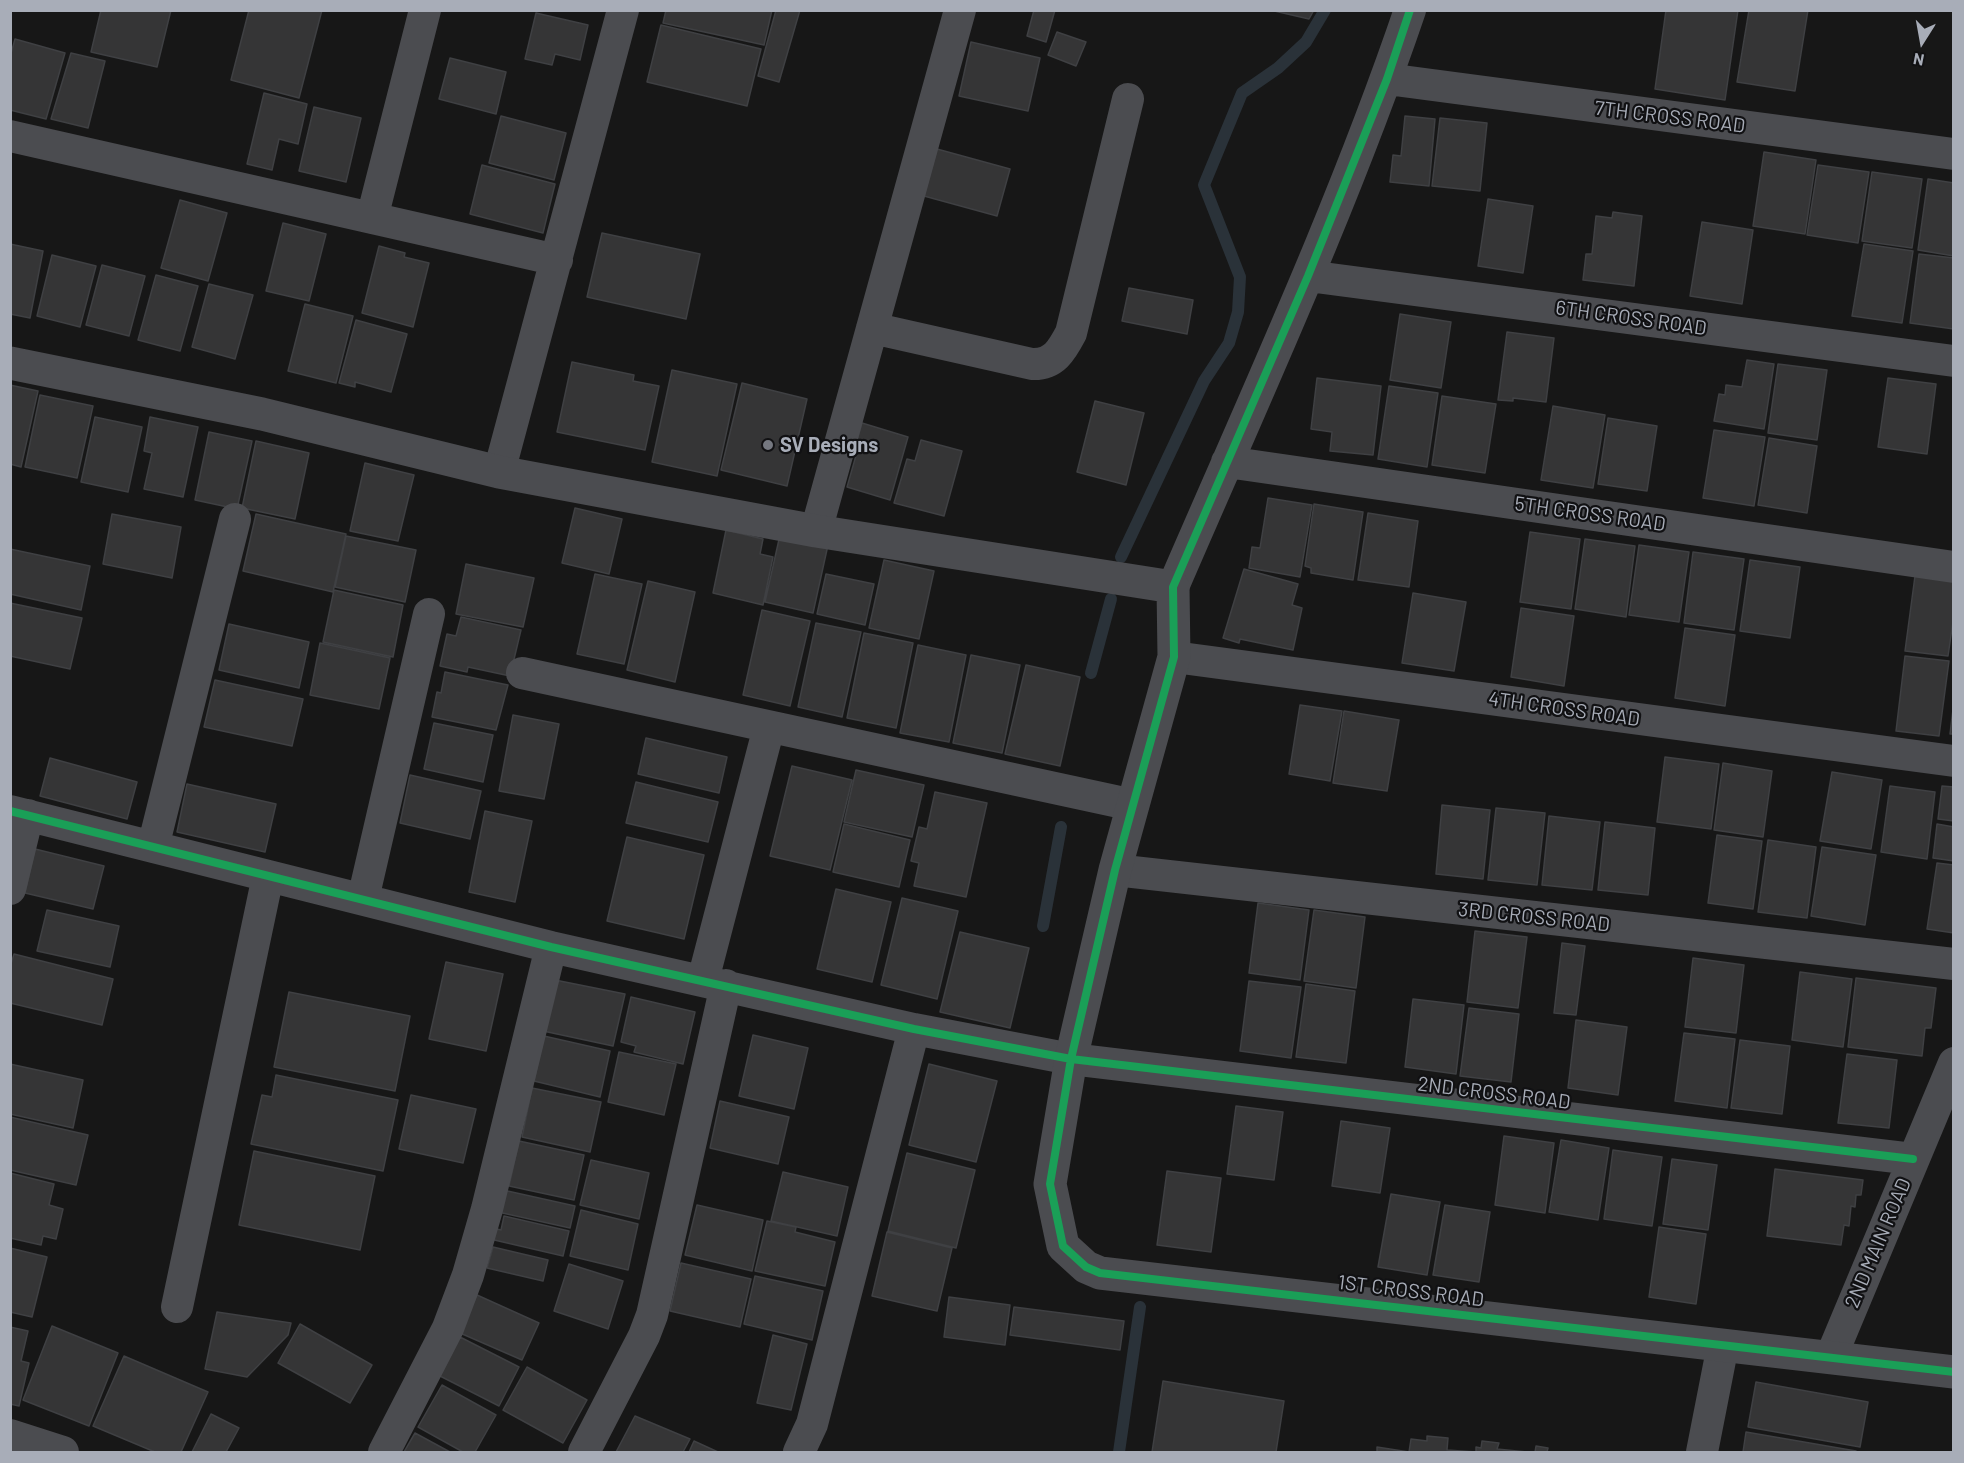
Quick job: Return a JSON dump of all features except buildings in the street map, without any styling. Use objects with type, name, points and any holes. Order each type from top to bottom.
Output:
[{"type":"street","points":[[372,218],[425,10]]},
{"type":"street","points":[[499,472],[622,10]]},
{"type":"street","points":[[816,531],[960,10]]},
{"type":"street","points":[[10,363],[262,414],[499,472],[816,531],[1173,588],[1308,276],[1386,79],[1410,10]]},
{"type":"street","name":"7TH CROSS ROAD","points":[[1386,79],[1953,154]]},
{"type":"street","points":[[872,328],[1032,364],[1051,361],[1062,350],[1071,333],[1128,99]]},
{"type":"street","points":[[10,136],[557,260]]},
{"type":"street","name":"6TH CROSS ROAD","points":[[1308,276],[1953,361]]},
{"type":"street","name":"5TH CROSS ROAD","points":[[1227,462],[1953,567]]},
{"type":"street","points":[[153,847],[235,519]]},
{"type":"street","name":"1ST CROSS ROAD","points":[[1173,588],[1174,657],[1115,870],[1071,1059],[1050,1184],[1063,1246],[1071,1255],[1100,1273],[1953,1372]]},
{"type":"street","points":[[363,899],[429,614]]},
{"type":"street","name":"4TH CROSS ROAD","points":[[1174,657],[1953,761]]},
{"type":"street","points":[[522,673],[1133,805]]},
{"type":"street","points":[[584,1452],[644,1336],[652,1315],[714,983],[769,727]]},
{"type":"street","points":[[10,890],[19,813]]},
{"type":"street","name":"2ND CROSS ROAD","points":[[19,813],[550,947],[914,1029],[1071,1059],[1913,1159]]},
{"type":"street","name":"3RD CROSS ROAD","points":[[1115,870],[1953,964]]},
{"type":"street","points":[[177,1306],[268,876]]},
{"type":"street","points":[[384,1452],[448,1328],[468,1275],[487,1209],[550,947]]},
{"type":"street","points":[[799,1452],[812,1424],[914,1029]]},
{"type":"street","name":"2ND MAIN ROAD","points":[[1831,1357],[1913,1159],[1941,1123],[1953,1063]]},
{"type":"street","points":[[1702,1452],[1723,1345]]},
{"type":"street","points":[[10,1435],[63,1452]]},
{"type":"waterway","points":[[1121,557],[1204,381],[1229,343],[1238,312],[1240,277],[1204,185],[1242,93],[1278,68],[1306,42],[1325,10]]},
{"type":"waterway","points":[[1091,673],[1111,599]]},
{"type":"waterway","points":[[1043,926],[1061,827]]},
{"type":"waterway","points":[[1119,1452],[1140,1307]]},
{"type":"cycle path","points":[[1410,10],[1387,79],[1308,276],[1173,587],[1174,657],[1115,870],[1071,1059],[1050,1184],[1063,1246],[1086,1267],[1100,1273],[1954,1372]]},
{"type":"cycle path","points":[[10,811],[551,947],[914,1029],[1071,1059],[1913,1159]]},
{"type":"place","name":"SV Designs","points":[[768,445]]}]
